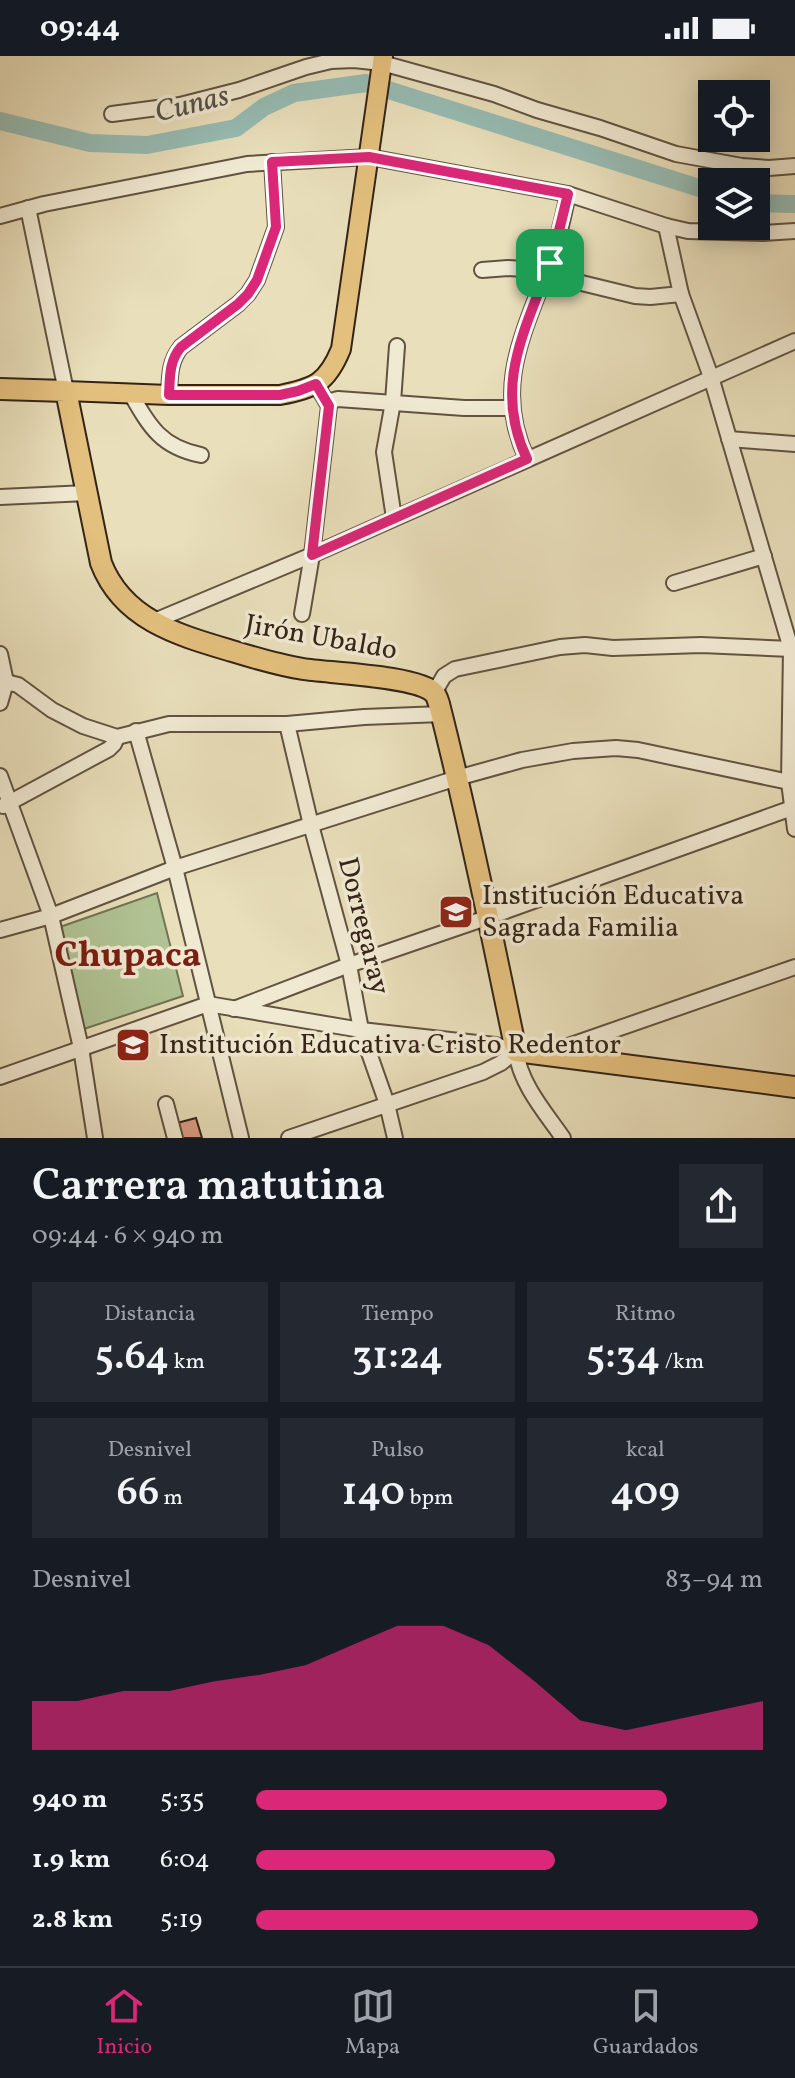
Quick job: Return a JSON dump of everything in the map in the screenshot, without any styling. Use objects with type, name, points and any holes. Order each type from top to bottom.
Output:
[{"type":"highway","points":[[0,389],[66,391]]},
{"type":"highway","name":"Jirón Ubaldo","points":[[66,391],[101,563],[107,580],[121,597],[152,622],[185,637],[276,664],[397,680],[434,693]]},
{"type":"highway","points":[[434,693],[442,714],[489,917],[516,1051],[795,1087]]},
{"type":"main road","points":[[66,391],[280,395],[316,384],[328,375],[341,349],[382,63]]},
{"type":"street","points":[[112,114],[180,105],[239,90],[306,67],[354,60],[382,63],[494,94],[676,154],[742,166],[795,166]]},
{"type":"street","points":[[0,216],[247,164],[369,157],[568,194],[688,231],[795,231]]},
{"type":"street","points":[[169,395],[174,355],[238,304],[257,280],[276,227],[272,162]]},
{"type":"street","points":[[527,459],[517,436],[512,383],[519,348],[555,248],[568,194]]},
{"type":"street","points":[[28,208],[66,391]]},
{"type":"street","points":[[666,226],[681,294],[711,377],[792,656],[795,829]]},
{"type":"street","points":[[482,270],[508,268],[546,274],[635,296],[681,294]]},
{"type":"street","points":[[152,622],[312,555],[795,341]]},
{"type":"street","points":[[394,518],[384,452],[393,402],[397,346]]},
{"type":"street","points":[[302,614],[329,406],[316,384]]},
{"type":"street","points":[[131,394],[153,431],[183,451],[201,455]]},
{"type":"street","points":[[327,402],[338,399],[464,408],[512,408]]},
{"type":"street","points":[[729,439],[795,444]]},
{"type":"street","points":[[0,497],[87,493]]},
{"type":"street","points":[[674,583],[764,556]]},
{"type":"street","points":[[434,693],[444,676],[455,669],[560,647],[701,645],[792,656]]},
{"type":"street","points":[[0,654],[3,683],[0,703]]},
{"type":"street","points":[[3,683],[18,685],[52,710],[83,726],[117,737],[169,724],[287,724],[442,714]]},
{"type":"street","name":"Dorregaray","points":[[287,724],[349,965],[361,1030],[387,1104],[395,1138]]},
{"type":"street","points":[[136,731],[175,868],[241,1138]]},
{"type":"street","points":[[4,805],[109,749],[117,737]]},
{"type":"street","points":[[1,928],[51,916],[175,868],[457,778],[522,760],[573,751],[638,750],[792,794]]},
{"type":"street","points":[[0,776],[4,805],[51,916],[81,1048],[95,1138]]},
{"type":"street","points":[[234,1009],[489,917],[792,794]]},
{"type":"street","points":[[544,1055],[795,967]]},
{"type":"street","points":[[0,1077],[208,1004],[361,1030],[495,1045],[516,1051]]},
{"type":"street","points":[[289,1138],[483,1072],[516,1051]]},
{"type":"street","points":[[516,1051],[523,1079],[563,1138]]},
{"type":"street","points":[[166,1104],[175,1138]]},
{"type":"green space","points":[[157,893],[183,996],[84,1029],[60,927]]},
{"type":"building","points":[[196,1118],[202,1138],[182,1138],[177,1123]]},
{"type":"waterway","name":"Cunas","points":[[0,121],[90,143],[147,145],[236,128],[264,107],[294,93],[366,83],[698,188]]},
{"type":"waterway","name":"Cunas","points":[[770,203],[795,204]]},
{"type":"place","name":"Institución Educativa Sagrada Familia","points":[[456,912]]},
{"type":"place","name":"Institución Educativa Cristo Redentor","points":[[133,1045]]},
{"type":"district","name":"Chupaca","points":[[128,957]]},
{"type":"route","points":[[369,157],[568,194],[550,263],[525,326],[512,383],[513,422],[527,459],[312,555],[329,406],[316,384],[280,395],[169,395],[174,355],[238,304],[257,280],[276,227],[272,162],[369,157]]}]
